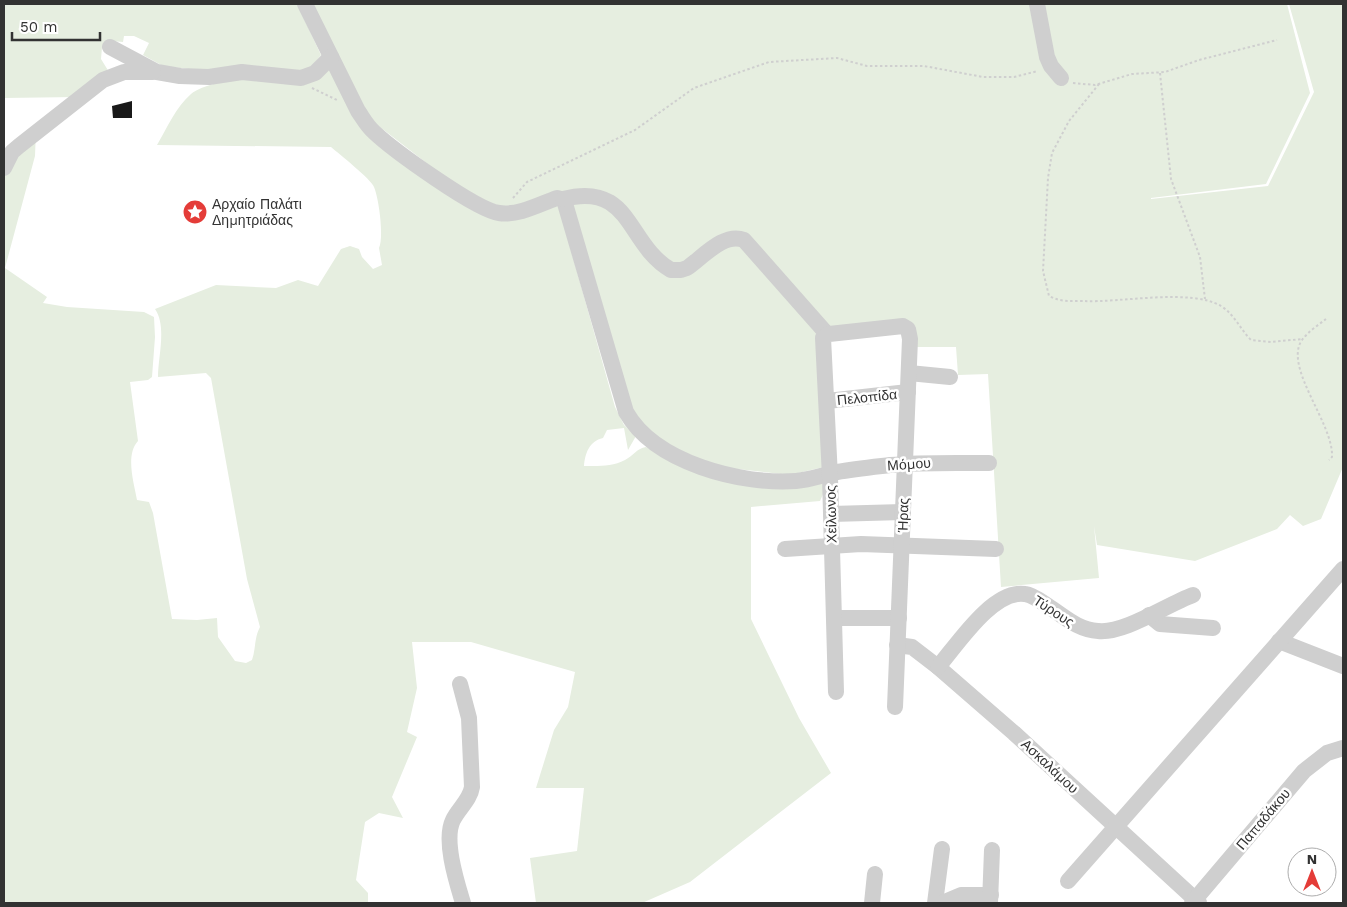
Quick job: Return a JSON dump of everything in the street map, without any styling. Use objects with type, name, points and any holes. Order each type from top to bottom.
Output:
[{"type":"street","points":[[305,4],[358,110],[367,124],[380,137],[472,203],[489,211],[505,214],[557,198],[586,196],[612,203],[621,209],[648,249],[671,270],[687,268],[725,240],[734,238],[744,240],[825,335]]},
{"type":"street","points":[[1037,4],[1043,44],[1057,73]]},
{"type":"street","points":[[110,47],[157,72]]},
{"type":"street","points":[[4,168],[12,152],[19,146],[103,80],[124,72],[157,72],[209,77],[242,72],[289,78],[311,75],[331,57]]},
{"type":"street","name":"Μόμου","points":[[563,199],[623,402],[632,421],[657,444],[675,456],[716,471],[746,478],[784,481],[905,464],[989,463]]},
{"type":"street","name":"Ήρας","points":[[825,335],[903,326],[909,334],[895,707]]},
{"type":"street","name":"Χείλωνος","points":[[825,335],[836,692]]},
{"type":"street","points":[[909,373],[950,377]]},
{"type":"street","name":"Πελοπίδα","points":[[827,401],[908,392]]},
{"type":"street","points":[[831,514],[902,512]]},
{"type":"street","points":[[785,548],[862,544],[996,548]]},
{"type":"street","points":[[1068,881],[1343,569]]},
{"type":"street","name":"Τύρους","points":[[938,667],[993,604],[1011,594],[1030,595],[1074,624],[1098,631],[1119,629],[1193,596]]},
{"type":"street","points":[[1149,615],[1160,624],[1213,628]]},
{"type":"street","points":[[834,618],[898,618]]},
{"type":"street","points":[[1279,641],[1343,666]]},
{"type":"street","name":"Ασκαλάμου","points":[[898,645],[912,647],[938,667],[1116,827],[1195,902]]},
{"type":"street","points":[[460,684],[470,723],[472,787],[469,797],[453,820],[450,832],[452,861],[463,903]]},
{"type":"street","name":"Παπαδάκου","points":[[1195,902],[1304,771],[1327,753],[1343,748]]},
{"type":"street","points":[[935,903],[942,849]]},
{"type":"street","points":[[942,903],[961,896],[991,899],[992,850]]},
{"type":"street","points":[[872,903],[875,874]]},
{"type":"path","points":[[505,214],[514,196],[527,182],[636,130],[694,88],[769,62],[837,58],[868,66],[924,66],[983,77],[1014,77],[1057,73],[1086,85],[1099,84],[1132,74],[1178,69],[1199,60],[1276,40]]},
{"type":"path","points":[[1160,72],[1171,179],[1200,257],[1205,299]]},
{"type":"path","points":[[289,78],[337,101]]},
{"type":"path","points":[[1099,84],[1069,121],[1052,153],[1048,178],[1044,271],[1046,290],[1049,296],[1056,300],[1103,302],[1185,297],[1205,299],[1230,313],[1251,340],[1271,342],[1302,340]]},
{"type":"path","points":[[1326,319],[1302,340],[1297,358],[1330,437],[1333,452],[1329,460]]},
{"type":"shaded area","points":[[4,4],[297,4],[321,55],[311,67],[303,72],[215,72],[163,66],[143,55],[149,43],[134,36],[124,36],[123,42],[112,41],[102,47],[101,59],[109,72],[77,97],[4,98]]},
{"type":"shaded area","points":[[309,4],[1287,4],[1310,93],[1266,184],[1151,199],[1268,186],[1314,92],[1289,4],[1343,4],[1343,467],[1321,519],[1303,526],[1290,515],[1277,529],[1195,561],[1097,545],[1094,526],[1099,578],[1001,587],[988,374],[958,375],[956,347],[915,347],[915,332],[824,329],[824,467],[789,475],[720,467],[664,444],[632,412],[569,199],[506,208],[468,195],[367,117]]},
{"type":"shaded area","points":[[329,68],[355,120],[473,211],[558,204],[615,407],[624,425],[636,436],[628,450],[624,428],[607,430],[603,438],[591,445],[585,457],[584,466],[615,464],[646,447],[677,465],[822,481],[824,492],[820,501],[751,507],[751,619],[799,718],[831,773],[690,882],[642,903],[536,903],[530,858],[577,851],[584,788],[536,788],[554,730],[568,707],[575,672],[471,642],[412,642],[417,688],[407,732],[417,737],[392,797],[403,818],[379,813],[365,822],[356,880],[368,893],[368,903],[4,903],[4,159],[36,130],[35,156],[5,268],[47,297],[43,303],[67,307],[144,312],[154,317],[155,337],[152,377],[148,380],[130,382],[138,441],[134,447],[131,461],[137,500],[149,502],[153,513],[172,619],[197,620],[217,618],[218,637],[235,661],[246,663],[252,660],[260,627],[247,579],[211,378],[206,373],[158,377],[161,324],[155,309],[216,285],[276,288],[298,280],[318,286],[341,249],[350,246],[359,249],[362,257],[373,269],[382,265],[379,248],[381,227],[379,209],[372,183],[331,147],[157,145],[181,105],[191,94],[202,88],[236,79]]},
{"type":"building","points":[[132,101],[132,118],[113,118],[112,106]]},
{"type":"place","name":"Αρχαίο Παλάτι Δημητριάδας","points":[[195,212]]}]
